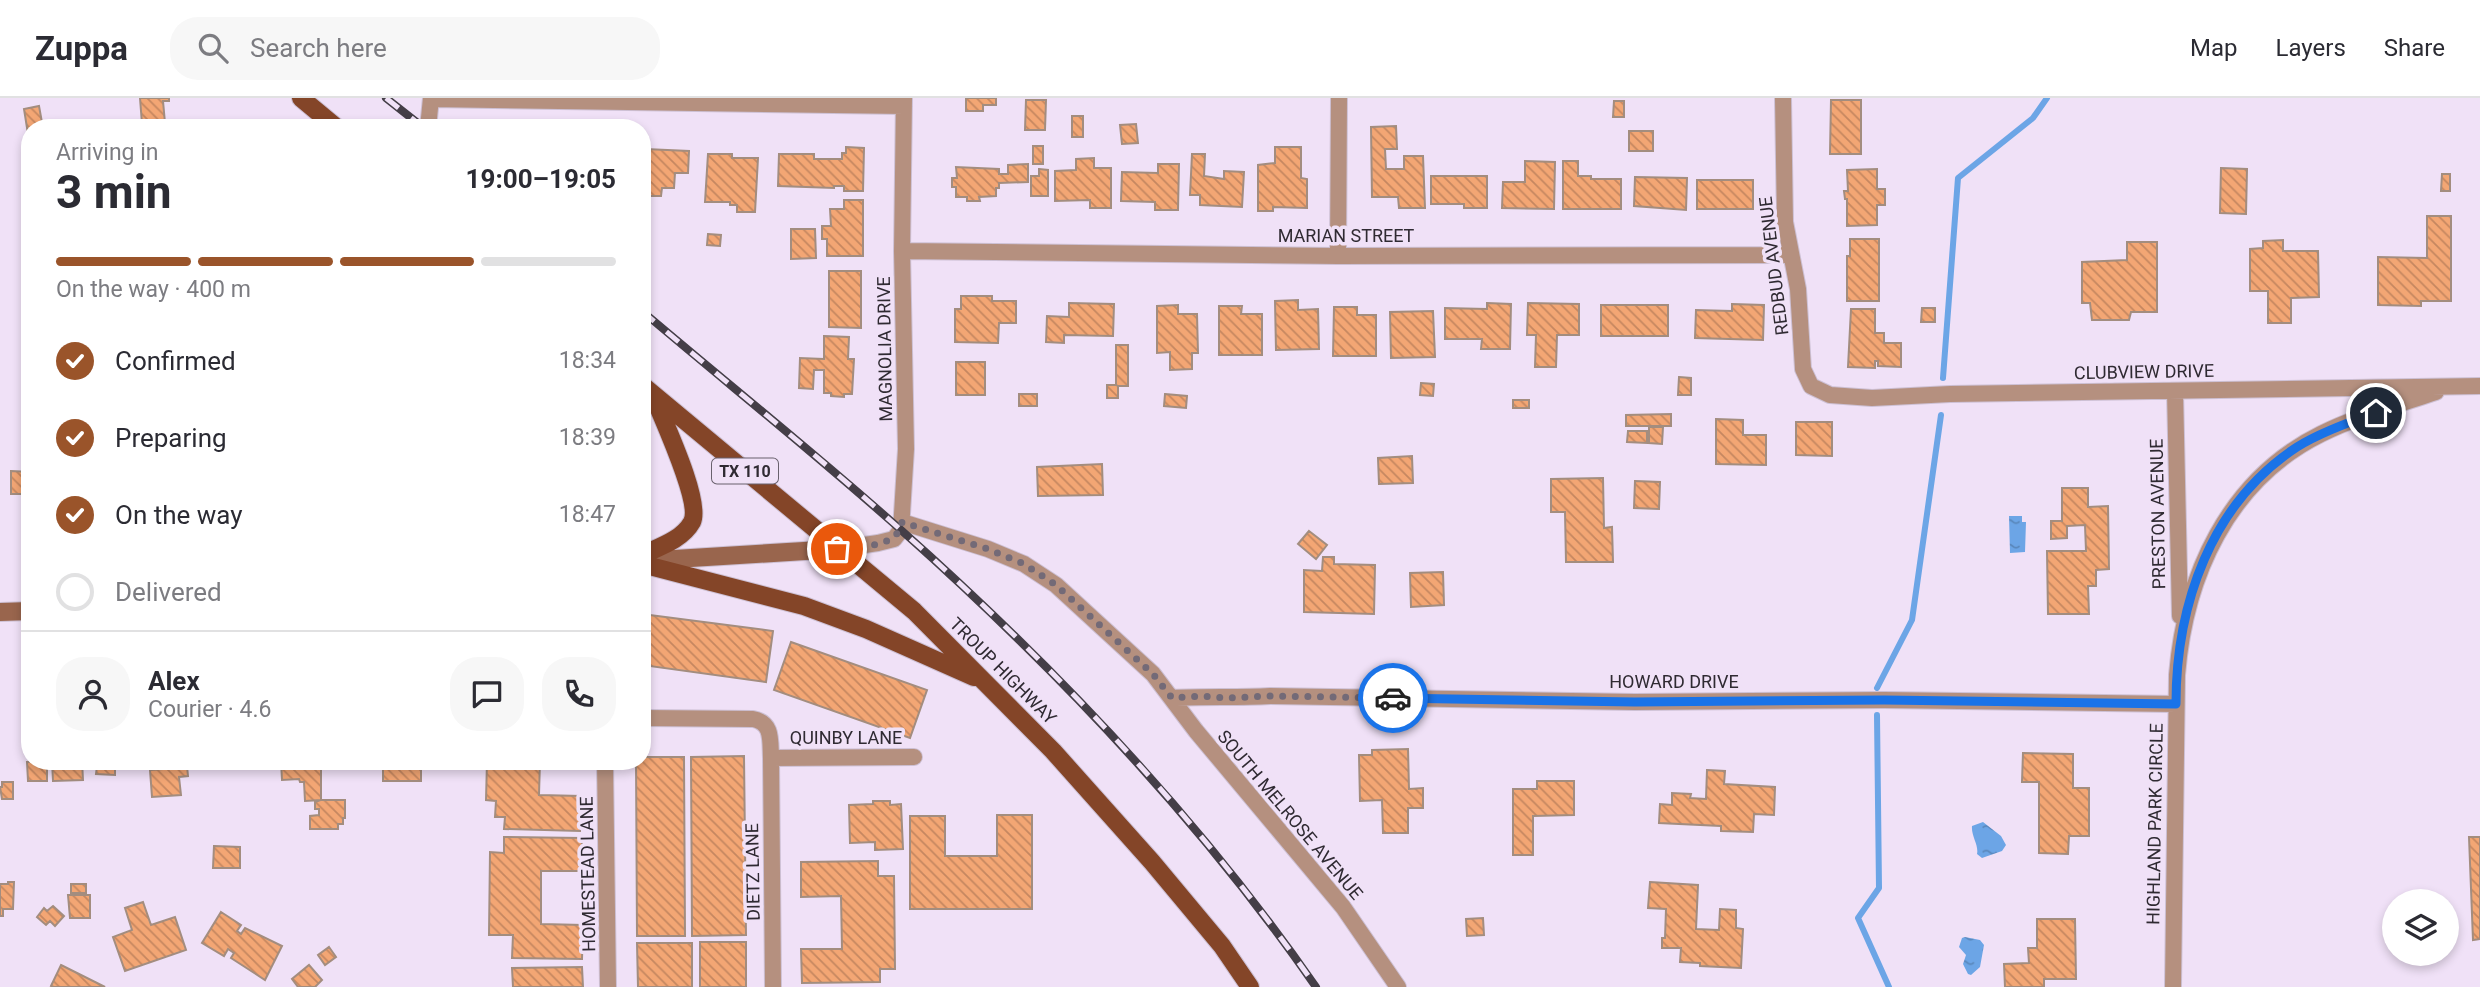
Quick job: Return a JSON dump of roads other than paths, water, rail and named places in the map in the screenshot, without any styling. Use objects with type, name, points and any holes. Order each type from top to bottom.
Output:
[{"type":"main road","points":[[301,98],[326,119]]},
{"type":"main road","name":"TX 110","points":[[651,392],[837,549]]},
{"type":"main road","points":[[651,398],[689,487],[695,512],[691,522],[678,537],[651,554]]},
{"type":"main road","points":[[651,559],[837,549]]},
{"type":"main road","name":"TROUP HIGHWAY","points":[[837,549],[914,611],[1053,751],[1152,862],[1222,946],[1250,987]]},
{"type":"main road","points":[[651,563],[804,606],[866,629],[984,682]]},
{"type":"main road","points":[[0,612],[21,611]]},
{"type":"street","points":[[429,119],[431,98],[904,102]]},
{"type":"street","points":[[1338,256],[1339,98]]},
{"type":"street","name":"REDBUD AVENUE","points":[[1783,98],[1785,222],[1798,289],[1803,369],[1811,386]]},
{"type":"street","name":"MAGNOLIA DRIVE","points":[[902,522],[906,449],[902,251],[904,102]]},
{"type":"street","name":"MARIAN STREET","points":[[902,251],[1338,256],[1790,255]]},
{"type":"street","name":"CLUBVIEW DRIVE","points":[[1811,386],[1830,395],[1872,398],[1950,394],[2480,386]]},
{"type":"street","name":"HIGHLAND PARK CIRCLE","points":[[2173,987],[2176,704],[2180,637],[2202,564],[2224,522],[2257,479],[2298,447],[2321,434],[2452,387]]},
{"type":"street","name":"PRESTON AVENUE","points":[[2175,391],[2180,637]]},
{"type":"street","points":[[837,549],[894,539],[901,530],[902,522]]},
{"type":"street","name":"SOUTH MELROSE AVENUE","points":[[902,522],[988,549],[1024,564],[1056,585],[1153,674],[1196,731],[1343,907],[1398,987]]},
{"type":"street","name":"HOWARD DRIVE","points":[[1172,698],[1270,696],[1635,702],[1884,700],[2176,704]]},
{"type":"street","name":"QUINBY LANE","points":[[651,718],[762,721],[770,732],[771,758],[914,757]]},
{"type":"street","name":"DIETZ LANE","points":[[771,758],[773,987]]},
{"type":"street","name":"HOMESTEAD LANE","points":[[605,770],[608,987]]},
{"type":"water","points":[[2009,516],[2022,516],[2022,522],[2026,522],[2025,552],[2010,553]]},
{"type":"water","points":[[1983,822],[2001,836],[2006,845],[2002,851],[1982,858],[1977,854],[1972,826]]},
{"type":"water","points":[[1965,937],[1980,940],[1984,945],[1980,967],[1971,975],[1963,964],[1966,955],[1959,947]]},
{"type":"waterway","points":[[1943,378],[1958,178],[2033,118],[2047,98]]},
{"type":"waterway","points":[[1877,688],[1912,620],[1941,415]]},
{"type":"waterway","points":[[1877,715],[1879,888],[1858,918],[1889,987]]},
{"type":"railway","points":[[386,98],[413,119]]},
{"type":"railway","points":[[651,319],[901,530],[1069,690],[1122,746],[1223,863],[1316,987]]}]
